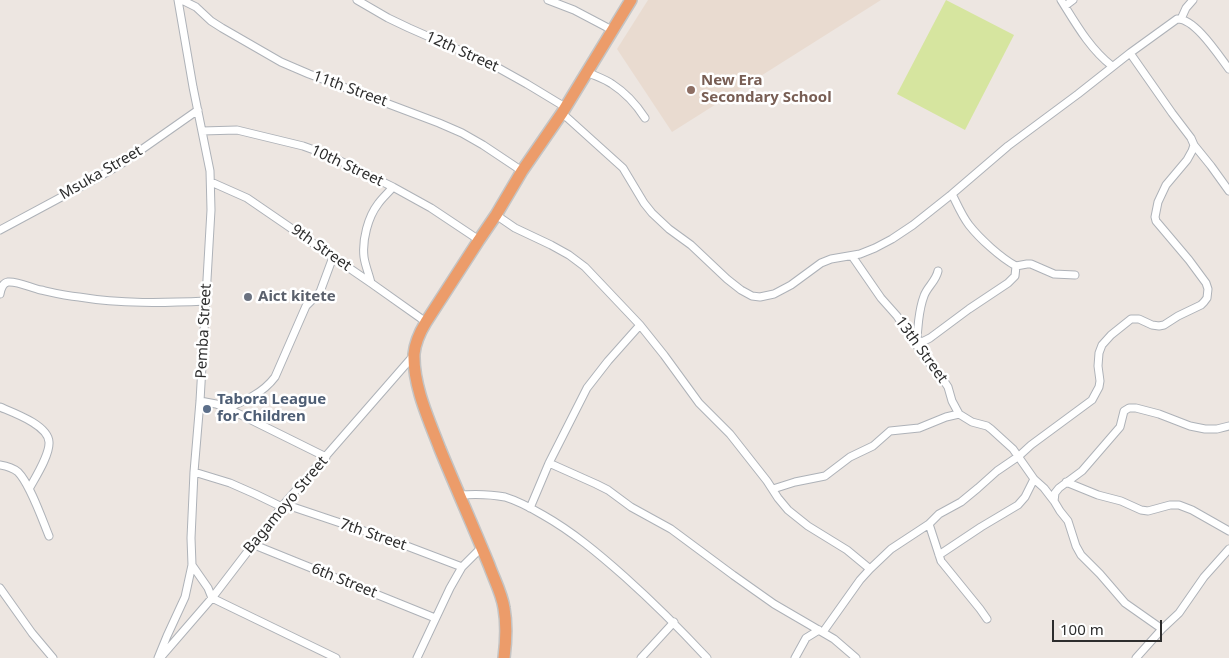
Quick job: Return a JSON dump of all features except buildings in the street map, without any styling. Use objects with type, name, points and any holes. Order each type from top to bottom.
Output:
[{"type":"highway","points":[[504,658],[506,621],[500,594],[425,412],[416,377],[414,355],[419,334],[426,322],[564,110],[631,0]]},
{"type":"street","name":"Pemba Street","points":[[159,658],[185,596],[192,565],[194,472],[211,210],[211,182],[178,0]]},
{"type":"street","name":"11th Street","points":[[182,0],[196,7],[222,28],[281,62],[462,133],[522,172]]},
{"type":"street","name":"12th Street","points":[[357,0],[402,25],[493,65],[527,84],[564,110],[623,168],[652,213],[741,290],[752,296],[760,297],[774,294],[791,285],[821,263],[831,259],[852,256],[875,248],[892,239],[913,225],[1008,146],[1078,94],[1130,52],[1176,19],[1181,19]]},
{"type":"street","points":[[548,0],[574,10],[612,30]]},
{"type":"street","points":[[1073,0],[1063,3],[1093,48],[1101,58],[1112,66]]},
{"type":"street","points":[[1180,0],[1186,8]]},
{"type":"street","points":[[1193,0],[1186,8],[1181,19],[1195,28],[1229,69]]},
{"type":"street","points":[[1130,52],[1187,132],[1194,145],[1229,191]]},
{"type":"street","points":[[587,72],[611,83],[629,97],[645,118]]},
{"type":"street","name":"Msuka Street","points":[[0,230],[121,164],[198,110]]},
{"type":"street","name":"10th Street","points":[[202,131],[237,130],[303,146],[328,155],[431,208],[479,240]]},
{"type":"street","points":[[794,658],[806,638],[821,631],[860,580],[897,544],[929,524],[939,514],[961,502],[997,471],[1092,400],[1100,381],[1099,353],[1102,344],[1111,335],[1131,319],[1139,319],[1152,325],[1164,325],[1200,305],[1207,298],[1208,289],[1206,283],[1156,221],[1155,216],[1158,202],[1166,185],[1187,160],[1194,145]]},
{"type":"street","name":"9th Street","points":[[211,182],[247,198],[426,322]]},
{"type":"street","points":[[371,283],[364,258],[367,227],[377,205],[393,187]]},
{"type":"street","points":[[952,194],[968,224],[995,251],[1016,266],[1031,264],[1054,274],[1075,275]]},
{"type":"street","points":[[496,215],[516,228],[569,255],[586,267],[640,325],[699,403],[730,434],[788,510],[800,520],[847,550],[870,569]]},
{"type":"street","name":"13th Street","points":[[852,256],[881,298],[897,316],[925,358],[944,381],[959,414]]},
{"type":"street","points":[[227,408],[245,401],[272,382],[306,306],[320,292],[333,257]]},
{"type":"street","points":[[938,271],[924,297],[917,344],[930,338],[1002,288],[1015,276],[1016,266]]},
{"type":"street","points":[[0,294],[3,284],[8,282],[54,293],[106,301],[141,303],[206,301]]},
{"type":"street","points":[[530,508],[549,463],[587,388],[640,325]]},
{"type":"street","name":"Bagamoyo Street","points":[[159,658],[212,598],[283,506],[414,355]]},
{"type":"street","points":[[200,401],[227,408],[326,457]]},
{"type":"street","points":[[0,407],[37,425],[47,434],[49,443],[47,452],[29,489]]},
{"type":"street","points":[[1054,501],[1055,493],[1066,482],[1082,471],[1120,427],[1124,412],[1129,408],[1136,408],[1183,424],[1205,429],[1229,426]]},
{"type":"street","points":[[772,489],[825,476],[850,457],[873,446],[890,432],[919,428],[959,414],[972,422],[988,426],[1013,449],[1034,479],[1044,488],[1068,521],[1081,555],[1125,603],[1162,629]]},
{"type":"street","points":[[549,463],[608,490],[630,507],[671,529],[774,604],[834,639],[856,658]]},
{"type":"street","points":[[0,465],[18,472],[29,489],[49,536]]},
{"type":"street","name":"7th Street","points":[[194,472],[230,483],[283,506],[391,540],[462,567]]},
{"type":"street","points":[[939,555],[980,527],[1013,509],[1025,497],[1034,479]]},
{"type":"street","points":[[1066,482],[1141,510],[1148,511],[1170,505],[1179,505],[1192,510],[1229,531]]},
{"type":"street","points":[[459,495],[482,494],[505,498],[530,508],[562,526],[592,548],[674,622],[707,658]]},
{"type":"street","points":[[929,524],[939,555],[944,564],[987,619]]},
{"type":"street","name":"6th Street","points":[[252,544],[435,618]]},
{"type":"street","points":[[417,658],[435,618],[462,567],[482,547]]},
{"type":"street","points":[[1136,658],[1179,613],[1204,577],[1229,549]]},
{"type":"street","points":[[192,565],[208,588],[212,598],[336,658]]},
{"type":"street","points":[[0,588],[52,658]]},
{"type":"street","points":[[641,658],[674,622]]},
{"type":"shaded area","name":"New Era Secondary School","points":[[648,0],[881,0],[672,132],[617,49]]},
{"type":"green space","points":[[946,0],[1014,35],[965,130],[897,94]]},
{"type":"place","name":"New Era Secondary School","points":[[691,90]]},
{"type":"place","name":"Aict kitete","points":[[248,297]]},
{"type":"place","name":"Tabora League for Children","points":[[207,409]]}]
